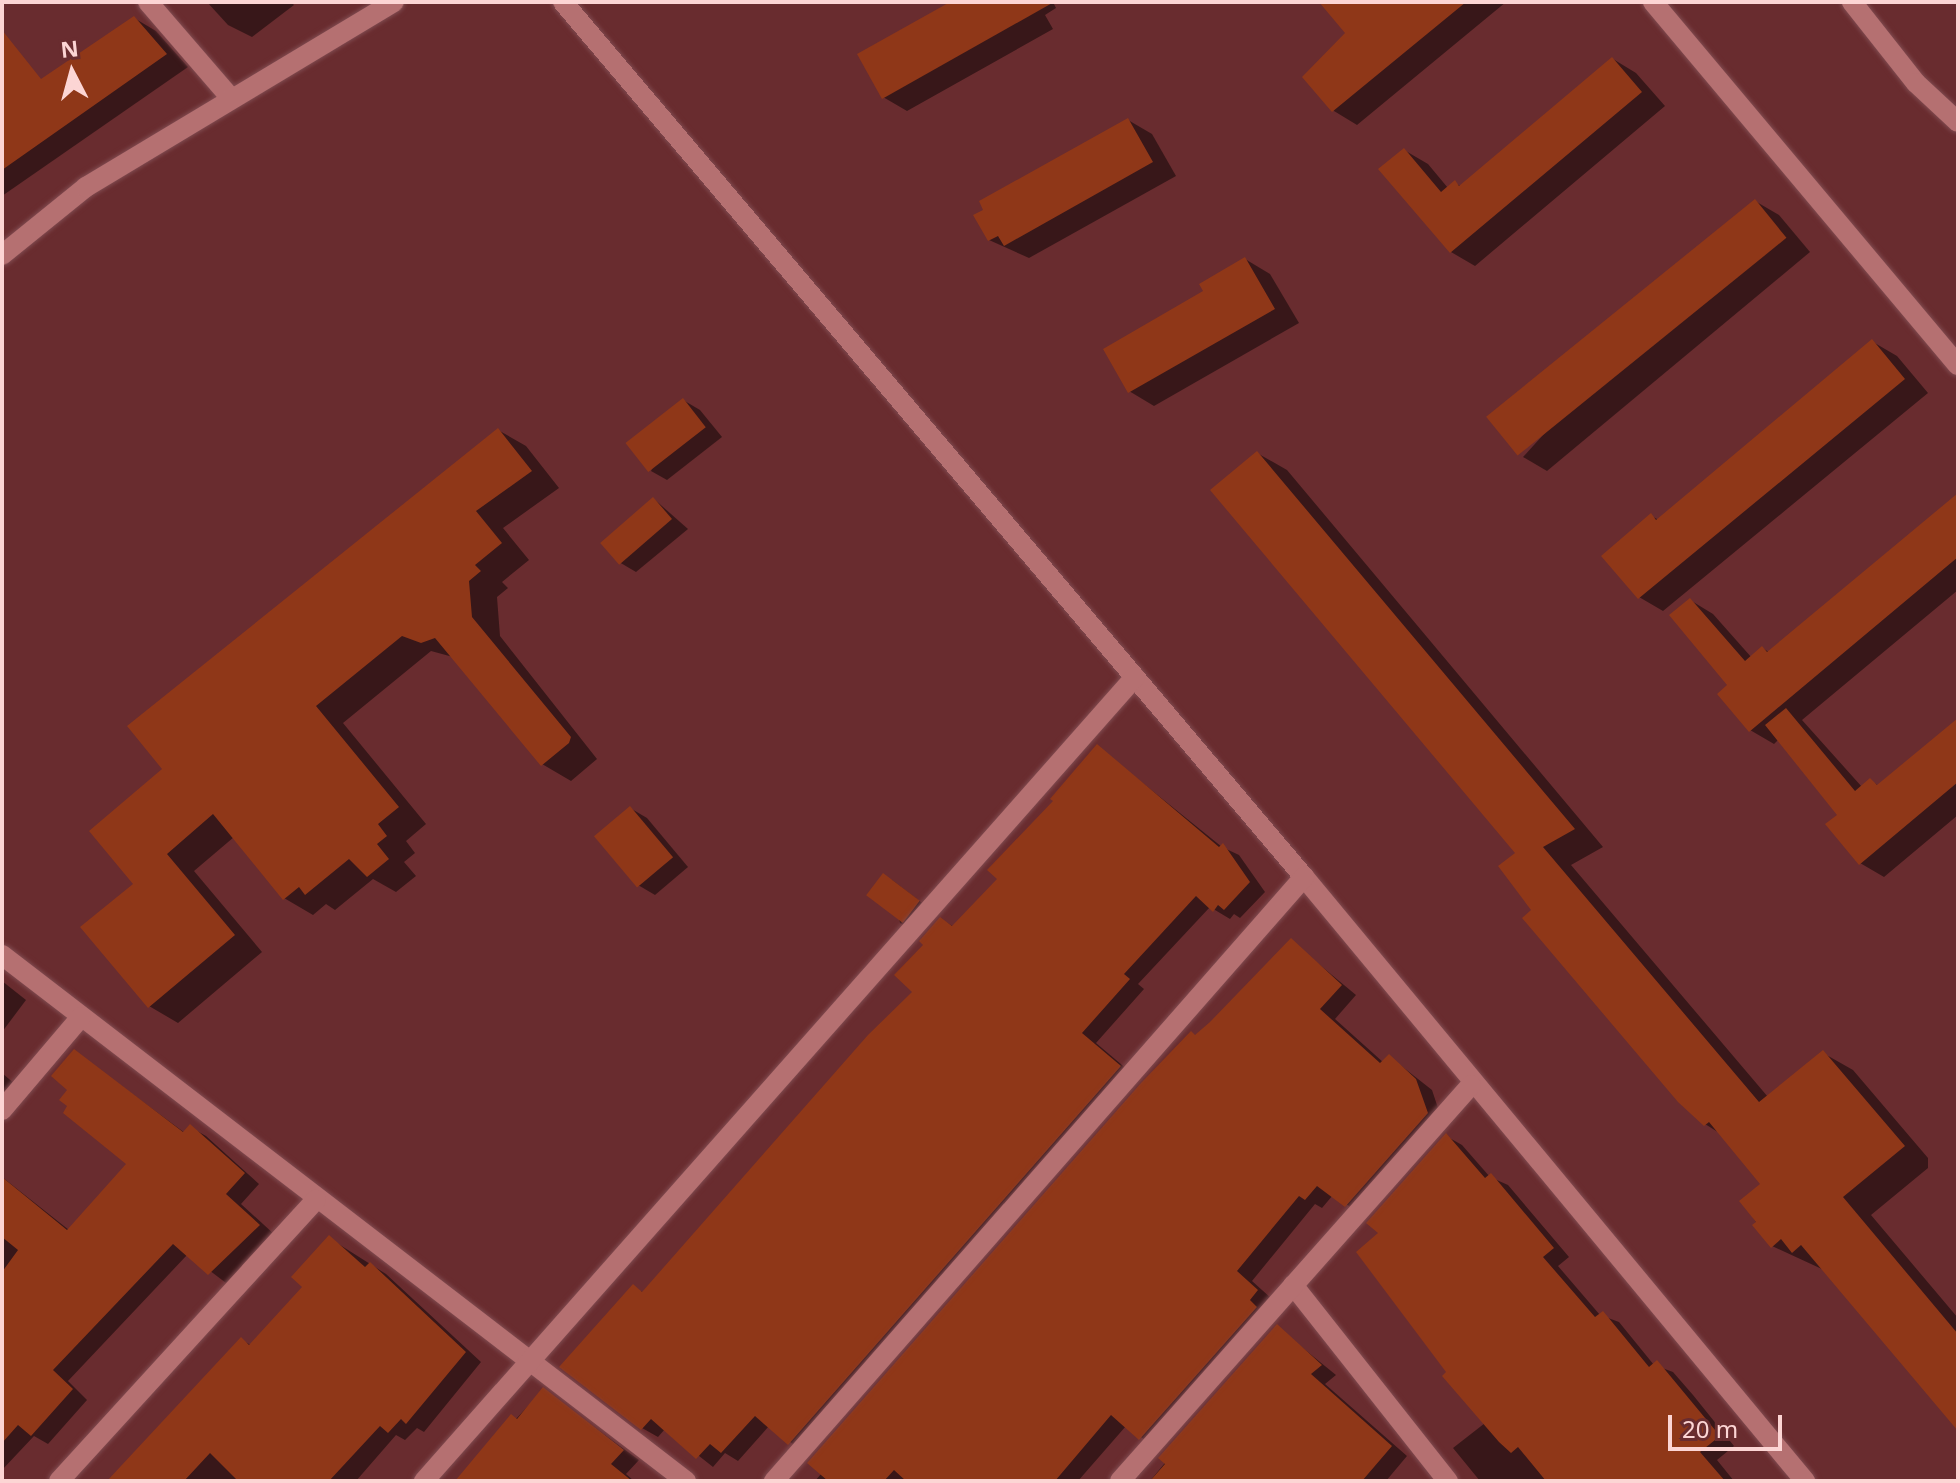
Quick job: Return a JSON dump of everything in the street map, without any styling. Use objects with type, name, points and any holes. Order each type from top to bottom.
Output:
[{"type":"street","points":[[148,2],[230,97]]},
{"type":"street","points":[[2,255],[86,187],[230,97],[394,2]]},
{"type":"street","points":[[563,2],[1304,877],[1471,1085],[1805,1481]]},
{"type":"street","points":[[1653,2],[1958,365]]},
{"type":"street","points":[[1852,2],[1916,83],[1958,122]]},
{"type":"street","points":[[424,1481],[1135,677]]},
{"type":"street","points":[[774,1481],[1304,877]]},
{"type":"street","points":[[2,955],[316,1200],[534,1359],[686,1481]]},
{"type":"street","points":[[2,1110],[81,1017]]},
{"type":"street","points":[[1120,1481],[1471,1085]]},
{"type":"street","points":[[59,1481],[316,1200]]},
{"type":"street","points":[[1293,1285],[1444,1479]]},
{"type":"building","points":[[950,2],[1054,2],[882,99],[857,54]]},
{"type":"building","points":[[1319,2],[1466,2],[1332,112],[1302,77],[1345,33]]},
{"type":"building","points":[[134,16],[167,54],[2,170],[2,30],[41,79]]},
{"type":"building","points":[[1612,57],[1642,92],[1450,253],[1378,169],[1404,148],[1441,192],[1455,180],[1459,186]]},
{"type":"building","points":[[1128,118],[1153,162],[1004,246],[998,236],[988,241],[973,215],[983,210],[979,201]]},
{"type":"building","points":[[1755,199],[1786,238],[1518,456],[1486,417]]},
{"type":"building","points":[[1245,257],[1275,309],[1128,393],[1103,349],[1203,291],[1199,284]]},
{"type":"building","points":[[1872,339],[1905,379],[1638,599],[1601,556],[1651,513],[1656,520]]},
{"type":"building","points":[[683,398],[706,427],[648,472],[625,443]]},
{"type":"building","points":[[498,428],[532,471],[476,511],[502,543],[475,565],[481,571],[469,581],[472,617],[571,737],[569,743],[541,766],[435,638],[421,643],[402,636],[316,706],[399,807],[378,824],[387,836],[377,844],[389,859],[367,877],[349,859],[305,895],[299,887],[283,900],[213,814],[167,854],[235,935],[148,1008],[80,927],[133,884],[89,831],[162,769],[127,726]]},
{"type":"building","points":[[1257,451],[1575,829],[1543,847],[1759,1102],[1823,1050],[1905,1146],[1843,1197],[1958,1334],[1958,1431],[1801,1245],[1792,1253],[1781,1239],[1771,1248],[1752,1225],[1756,1222],[1739,1201],[1760,1184],[1709,1122],[1704,1126],[1678,1102],[1522,918],[1531,910],[1498,866],[1515,853],[1210,490]]},
{"type":"building","points":[[1958,493],[1958,557],[1749,732],[1717,694],[1727,685],[1669,615],[1690,598],[1745,661],[1762,646],[1767,652]]},
{"type":"building","points":[[653,497],[672,519],[619,565],[600,543]]},
{"type":"building","points":[[1786,708],[1855,791],[1870,778],[1877,785],[1958,718],[1958,782],[1859,865],[1825,824],[1837,815],[1765,725]]},
{"type":"building","points":[[1097,744],[1219,847],[1223,843],[1250,882],[1224,910],[1218,905],[1213,912],[1196,896],[1124,974],[1130,979],[1082,1033],[1121,1066],[788,1445],[755,1416],[721,1453],[710,1444],[696,1459],[651,1419],[641,1430],[559,1367],[633,1284],[642,1292],[868,1035],[912,992],[894,975],[923,945],[919,941],[940,917],[952,926],[997,879],[987,870],[1053,801],[1050,799]]},
{"type":"building","points":[[630,806],[673,857],[637,888],[594,836]]},
{"type":"building","points":[[883,873],[920,901],[903,923],[866,895]]},
{"type":"building","points":[[1291,938],[1342,985],[1320,1009],[1380,1063],[1389,1054],[1416,1079],[1428,1113],[1345,1207],[1317,1186],[1305,1200],[1299,1196],[1237,1271],[1258,1290],[1250,1300],[1257,1307],[1139,1440],[1111,1415],[1055,1481],[906,1481],[894,1470],[884,1481],[828,1481],[807,1463],[1141,1083],[1191,1031],[1195,1035],[1210,1022]]},
{"type":"building","points":[[74,1049],[183,1132],[190,1124],[245,1173],[226,1194],[260,1225],[208,1275],[173,1244],[53,1370],[73,1389],[31,1436],[18,1425],[2,1443],[2,1272],[18,1250],[2,1237],[2,1177],[67,1230],[126,1164],[63,1113],[67,1106],[59,1100],[67,1090],[51,1076]]},
{"type":"building","points":[[1446,1133],[1485,1178],[1491,1173],[1554,1248],[1543,1257],[1595,1317],[1603,1311],[1649,1367],[1657,1360],[1720,1436],[1700,1452],[1725,1481],[1546,1481],[1518,1447],[1511,1453],[1499,1442],[1442,1376],[1446,1372],[1356,1252],[1378,1233],[1366,1223]]},
{"type":"building","points":[[329,1235],[365,1267],[370,1262],[466,1352],[406,1424],[401,1419],[388,1433],[380,1426],[329,1481],[238,1481],[210,1453],[184,1481],[107,1481],[241,1337],[249,1345],[302,1287],[291,1277]]},
{"type":"building","points":[[1277,1324],[1322,1365],[1311,1374],[1392,1446],[1362,1481],[1150,1481],[1165,1464],[1158,1458]]},
{"type":"building","points":[[543,1387],[624,1450],[611,1464],[632,1481],[455,1481],[511,1414],[517,1419]]}]
